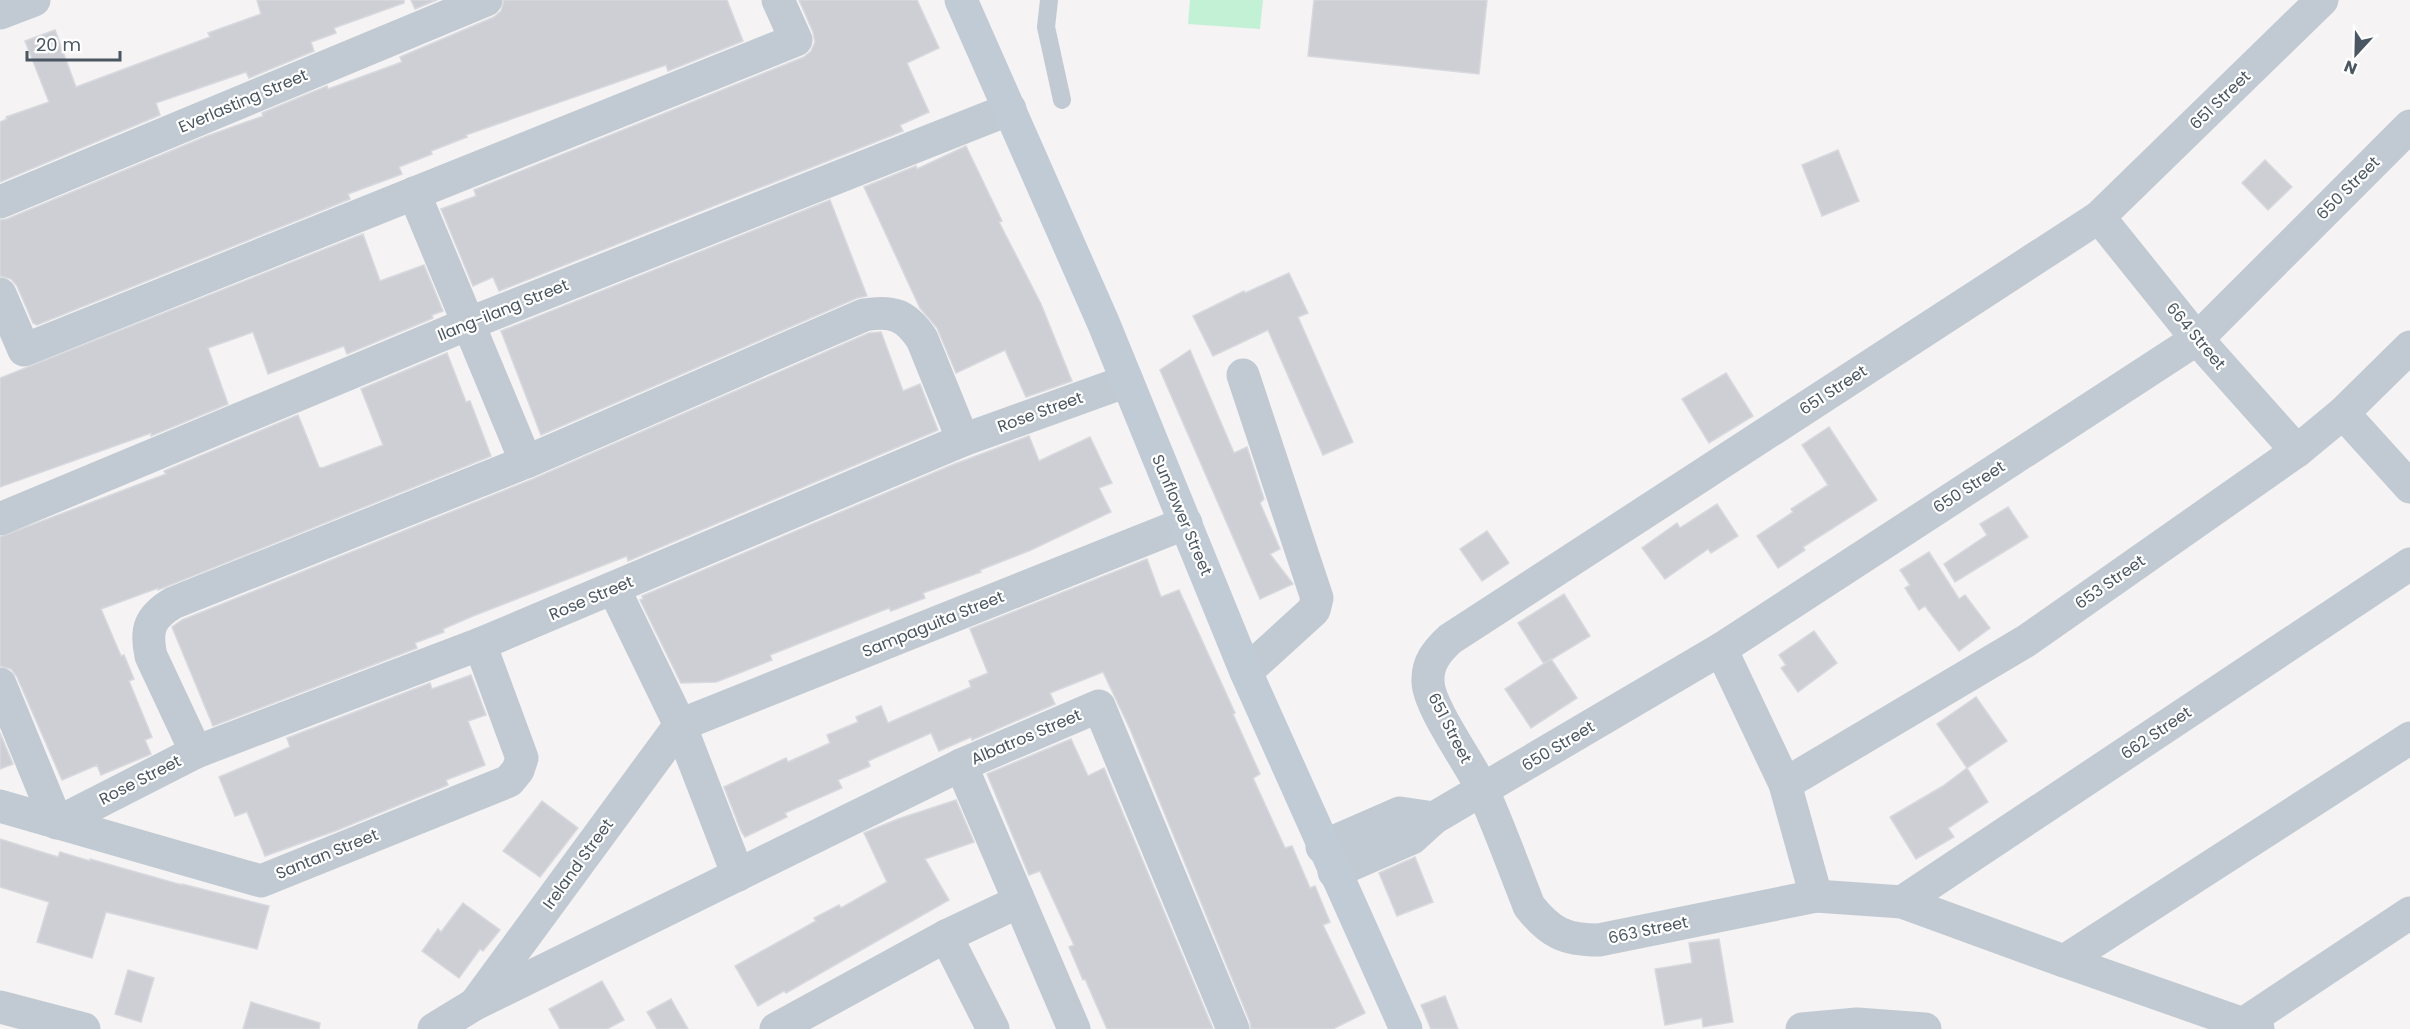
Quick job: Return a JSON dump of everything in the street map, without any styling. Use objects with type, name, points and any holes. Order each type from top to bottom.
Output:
[{"type":"main road","name":"Sunflower Street","points":[[961,0],[1128,381],[1246,672],[1406,1029]]},
{"type":"street","points":[[0,13],[34,0]]},
{"type":"street","name":"Everlasting Street","points":[[0,202],[486,0]]},
{"type":"street","points":[[0,294],[24,350],[796,40],[778,0]]},
{"type":"street","name":"651 Street","points":[[1483,790],[1432,700],[1428,683],[1429,666],[1437,651],[1450,639],[2099,217],[2322,0]]},
{"type":"street","name":"Ilang-ilang Street","points":[[0,519],[470,323],[1010,109]]},
{"type":"street","name":"650 Street","points":[[1328,859],[1412,838],[1434,818],[1721,649],[2197,339],[2410,126]]},
{"type":"street","points":[[414,193],[526,462]]},
{"type":"street","name":"664 Street","points":[[2099,217],[2197,339],[2297,451]]},
{"type":"street","points":[[196,752],[151,656],[147,640],[151,624],[160,611],[173,603],[526,462],[864,315],[881,312],[898,315],[912,325],[922,339],[963,440]]},
{"type":"street","name":"653 Street","points":[[1785,784],[2026,641],[2297,451],[2343,413],[2410,347]]},
{"type":"street","points":[[1243,375],[1317,598],[1314,610],[1246,672]]},
{"type":"street","name":"Rose Street","points":[[57,823],[196,752],[480,644],[963,440],[1128,381]]},
{"type":"street","points":[[2343,413],[2410,487]]},
{"type":"street","name":"Sampaguita Street","points":[[680,725],[1186,524]]},
{"type":"street","name":"662 Street","points":[[1902,902],[2410,564]]},
{"type":"street","points":[[614,588],[680,725],[738,875]]},
{"type":"street","name":"Santan Street","points":[[0,806],[261,881],[509,781],[518,770],[522,758],[480,644]]},
{"type":"street","points":[[1721,649],[1785,784],[1816,896]]},
{"type":"street","points":[[0,684],[57,823]]},
{"type":"street","name":"Albatros Street","points":[[1074,1029],[1018,902],[962,765],[1100,706],[1233,1029]]},
{"type":"street","name":"Ireland Street","points":[[475,1004],[680,725]]},
{"type":"street","points":[[2064,961],[2410,738]]},
{"type":"street","points":[[434,1029],[475,1004],[962,765]]},
{"type":"street","name":"663 Street","points":[[1483,790],[1529,906],[1542,922],[1559,934],[1578,940],[1599,940],[1816,896],[1902,902],[2251,1026]]},
{"type":"street","points":[[776,1029],[946,936],[1018,902]]},
{"type":"street","points":[[2251,1026],[2410,913]]},
{"type":"street","points":[[946,936],[993,1029]]},
{"type":"street","points":[[0,1007],[84,1029]]},
{"type":"street","points":[[1802,1029],[1858,1026],[1925,1029]]},
{"type":"lane","points":[[1050,0],[1046,27],[1062,100]]},
{"type":"green space","points":[[1190,0],[1263,0],[1260,29],[1188,24]]},
{"type":"building","points":[[257,0],[404,0],[404,3],[334,28],[336,33],[311,42],[314,51],[249,78],[246,72],[156,103],[160,115],[0,182],[0,122],[7,119],[6,117],[49,102],[25,41],[55,30],[76,87],[210,37],[208,33],[261,14]]},
{"type":"building","points":[[411,0],[437,0],[415,9]]},
{"type":"building","points":[[504,0],[727,0],[743,41],[668,71],[666,65],[466,135],[467,137],[431,151],[432,154],[399,167],[402,174],[348,194],[350,199],[37,325],[33,323],[17,286],[11,279],[0,276],[0,220],[207,136],[263,116],[262,113],[327,86],[328,89],[402,62],[400,57],[494,17],[501,11]]},
{"type":"building","points":[[799,0],[917,0],[939,48],[907,63],[929,112],[900,125],[903,131],[499,291],[493,277],[473,286],[441,209],[476,196],[474,190],[804,57],[811,51],[815,42]]},
{"type":"building","points":[[1314,0],[1487,0],[1479,74],[1308,56]]},
{"type":"building","points":[[966,146],[1002,221],[999,222],[1041,304],[1072,381],[1026,397],[1005,350],[956,373],[937,328],[920,308],[864,187],[916,166],[917,169]]},
{"type":"building","points":[[1838,150],[1859,201],[1822,216],[1802,165]]},
{"type":"building","points":[[2265,160],[2292,187],[2268,210],[2242,183]]},
{"type":"building","points":[[830,200],[867,296],[857,298],[541,435],[501,331]]},
{"type":"building","points":[[363,234],[380,281],[424,265],[443,311],[432,315],[433,318],[347,354],[344,346],[268,374],[253,332],[208,348],[228,404],[151,436],[151,433],[0,487],[0,378]]},
{"type":"building","points":[[1289,273],[1308,313],[1298,317],[1353,442],[1323,455],[1268,330],[1213,356],[1193,316],[1244,291],[1245,293]]},
{"type":"building","points":[[881,332],[903,391],[920,384],[938,430],[628,561],[627,556],[473,616],[443,629],[444,632],[415,643],[417,648],[213,726],[172,627],[182,620],[533,479],[869,333]]},
{"type":"building","points":[[1190,350],[1234,453],[1247,447],[1264,499],[1260,503],[1280,549],[1270,554],[1293,584],[1260,599],[1160,370]]},
{"type":"building","points":[[447,353],[466,402],[470,401],[491,456],[158,590],[158,588],[101,609],[121,656],[124,655],[134,679],[129,681],[152,737],[145,740],[151,754],[101,775],[97,765],[62,780],[17,677],[11,669],[0,666],[0,537],[166,474],[164,471],[298,415],[319,467],[322,468],[383,445],[361,389]]},
{"type":"building","points":[[1726,373],[1753,416],[1709,443],[1682,399]]},
{"type":"building","points":[[1829,427],[1877,500],[1803,547],[1805,550],[1778,568],[1757,536],[1793,512],[1791,509],[1828,485],[1802,445]]},
{"type":"building","points":[[1029,436],[1039,461],[1090,437],[1112,483],[1099,488],[1111,512],[1031,550],[980,570],[981,572],[923,593],[925,598],[891,611],[889,608],[770,655],[772,660],[737,674],[716,682],[681,683],[640,600],[643,599],[642,596],[952,465]]},
{"type":"building","points":[[1717,504],[1738,536],[1711,553],[1708,549],[1665,579],[1642,548],[1677,523],[1680,528]]},
{"type":"building","points":[[2008,507],[2028,537],[1955,582],[1944,564],[1987,535],[1980,524]]},
{"type":"building","points":[[1487,531],[1509,563],[1482,581],[1460,549]]},
{"type":"building","points":[[1929,552],[1959,599],[1965,595],[1990,628],[1959,651],[1925,606],[1919,610],[1905,588],[1910,585],[1900,570]]},
{"type":"building","points":[[1147,559],[1161,597],[1179,590],[1260,774],[1253,778],[1285,848],[1292,846],[1310,888],[1315,886],[1330,922],[1323,925],[1365,1013],[1333,1029],[1251,1029],[1130,729],[1103,672],[1050,693],[1055,704],[972,740],[971,737],[939,751],[931,733],[868,761],[870,766],[838,780],[842,788],[785,813],[787,817],[745,837],[741,831],[724,787],[786,758],[788,762],[830,743],[827,735],[858,722],[856,717],[881,706],[888,723],[971,687],[969,681],[988,673],[970,629]]},
{"type":"building","points":[[1564,594],[1590,636],[1544,664],[1518,623]]},
{"type":"building","points":[[1814,631],[1837,663],[1798,692],[1781,668],[1786,665],[1779,655]]},
{"type":"building","points":[[1551,659],[1577,698],[1531,728],[1505,689]]},
{"type":"building","points":[[471,675],[486,715],[468,721],[485,765],[446,780],[448,785],[335,831],[265,856],[247,812],[235,816],[219,777],[290,747],[287,738],[430,683],[432,689]]},
{"type":"building","points":[[1976,697],[2007,741],[1967,768],[1937,724]]},
{"type":"building","points":[[0,733],[13,764],[0,769]]},
{"type":"building","points":[[1071,739],[1088,776],[1104,768],[1213,1029],[1107,1029],[1069,947],[1074,945],[1040,871],[1029,875],[987,774]]},
{"type":"building","points":[[1967,768],[1988,802],[1948,828],[1954,837],[1916,859],[1890,817],[1943,786]]},
{"type":"building","points":[[956,800],[974,842],[925,859],[949,900],[786,993],[784,991],[758,1006],[735,966],[816,921],[814,918],[839,905],[841,908],[887,882],[864,833]]},
{"type":"building","points":[[542,801],[578,828],[540,877],[503,851]]},
{"type":"building","points":[[0,839],[58,857],[60,852],[269,906],[257,949],[106,912],[92,958],[37,942],[49,902],[0,887]]},
{"type":"building","points":[[1415,857],[1433,902],[1397,916],[1379,873]]},
{"type":"building","points":[[463,903],[500,930],[483,951],[480,949],[459,978],[422,951],[438,929],[441,932]]},
{"type":"building","points":[[1719,939],[1733,1022],[1703,1027],[1702,1018],[1665,1025],[1655,969],[1692,963],[1689,943]]},
{"type":"building","points":[[128,970],[154,978],[141,1022],[115,1014]]},
{"type":"building","points":[[602,981],[624,1020],[607,1029],[560,1029],[549,1009]]},
{"type":"building","points":[[1445,996],[1458,1029],[1431,1029],[1421,1005]]},
{"type":"building","points":[[671,999],[688,1029],[657,1029],[647,1012]]},
{"type":"building","points":[[251,1002],[320,1023],[319,1029],[243,1029]]}]
